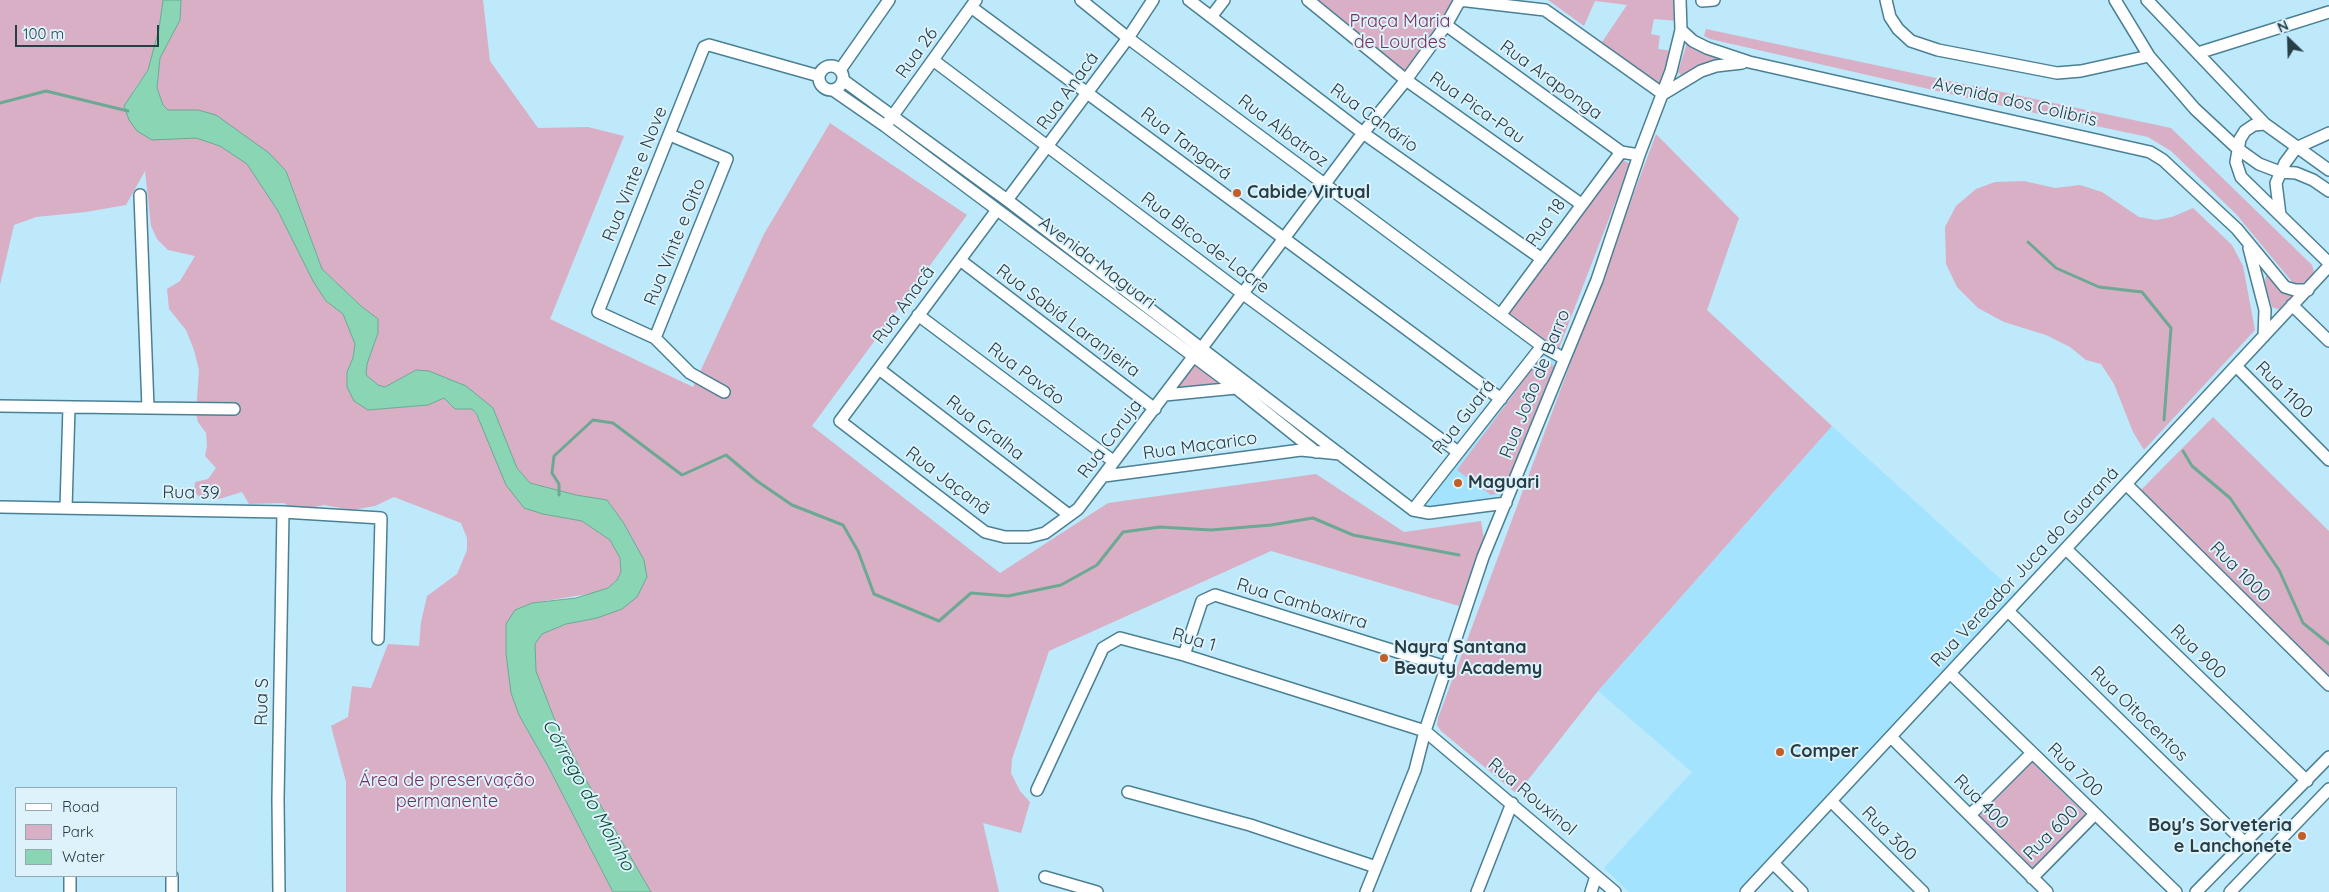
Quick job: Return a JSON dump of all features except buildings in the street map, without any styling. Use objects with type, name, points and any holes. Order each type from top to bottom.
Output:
[{"type":"street","points":[[841,75],[833,66],[826,68],[820,76],[822,86],[833,90],[840,86],[841,75],[889,0]]},
{"type":"street","name":"Rua Albatroz","points":[[1081,0],[1128,38],[1542,346],[1564,358]]},
{"type":"street","name":"Rua Anacá","points":[[1007,200],[1128,38],[1153,0]]},
{"type":"street","name":"Rua Canário","points":[[1189,0],[1363,133],[1542,259]]},
{"type":"street","points":[[1212,17],[1224,0]]},
{"type":"street","name":"Rua Pica-Pau","points":[[1308,0],[1406,80],[1581,204]]},
{"type":"street","points":[[1459,0],[1545,10],[1663,94]]},
{"type":"street","name":"Rua Coruja","points":[[1045,533],[1078,510],[1113,461],[1155,409],[1363,133],[1406,80],[1446,25],[1459,0]]},
{"type":"street","points":[[1672,0],[1680,4]]},
{"type":"street","points":[[1702,1],[1714,0]]},
{"type":"street","points":[[1886,0],[1890,17],[1911,41],[1938,50],[2057,73],[2081,71],[2149,56]]},
{"type":"street","points":[[2115,0],[2149,56],[2194,110],[2238,149],[2259,164],[2280,172],[2305,177],[2329,191]]},
{"type":"street","points":[[2147,0],[2265,124],[2329,170]]},
{"type":"street","name":"Rua 26","points":[[885,126],[974,4]]},
{"type":"street","name":"Rua Tangará","points":[[974,4],[1283,240],[1501,399]]},
{"type":"street","name":"Rua João de Barro","points":[[1366,892],[1415,770],[1425,731],[1483,557],[1597,280],[1639,155],[1672,71],[1681,30],[1680,4]]},
{"type":"street","points":[[2198,53],[2329,12]]},
{"type":"street","name":"Rua Araponga","points":[[1446,25],[1621,152],[1639,155]]},
{"type":"street","name":"Avenida dos Colibris","points":[[1681,30],[1692,41],[1720,54],[1749,62],[2150,152],[2163,160],[2242,236],[2285,287],[2295,290],[2308,290]]},
{"type":"street","points":[[1679,43],[1692,41]]},
{"type":"street","name":"Rua Vinte e Nove","points":[[655,338],[598,312],[704,48],[709,45],[820,76]]},
{"type":"street","name":"Rua Bico-de-Lacre","points":[[933,60],[1242,293],[1458,452]]},
{"type":"street","name":"Avenida dos Colibris","points":[[1663,94],[1688,76],[1716,66],[1749,62]]},
{"type":"street","points":[[1672,71],[1679,77],[1688,76]]},
{"type":"street","name":"Avenida Maguari","points":[[841,75],[1007,200],[1197,353],[1303,447]]},
{"type":"street","name":"Avenida Maguari","points":[[833,90],[1197,353],[1315,434],[1413,510]]},
{"type":"street","points":[[2265,124],[2254,125],[2240,139],[2236,162],[2241,177],[2329,265]]},
{"type":"street","points":[[2280,215],[2276,183],[2280,172],[2296,148],[2329,133]]},
{"type":"street","name":"Rua Vinte e Oito","points":[[655,338],[727,158],[670,135]]},
{"type":"street","name":"Rua 18","points":[[1501,314],[1621,152]]},
{"type":"street","points":[[140,194],[148,408]]},
{"type":"street","name":"Rua Anacã","points":[[840,421],[997,210]]},
{"type":"street","name":"Avenida dos Colibris","points":[[2242,236],[2253,260],[2264,302],[2266,317],[2264,336]]},
{"type":"street","name":"Rua Sabiá Laranjeira","points":[[960,260],[1155,409]]},
{"type":"street","name":"Rua Vereador Juca do Guaraná","points":[[1746,892],[2308,290],[2329,265]]},
{"type":"street","points":[[2264,302],[2274,312],[2283,316]]},
{"type":"street","points":[[2292,305],[2329,341]]},
{"type":"street","name":"Rua Pavão","points":[[918,315],[1113,461]]},
{"type":"street","points":[[655,338],[690,373],[724,392]]},
{"type":"street","name":"Rua Guará","points":[[1413,510],[1542,346]]},
{"type":"street","name":"Rua 1100","points":[[2236,366],[2329,460]]},
{"type":"street","name":"Rua Gralha","points":[[879,369],[1069,515]]},
{"type":"street","points":[[1165,395],[1236,388]]},
{"type":"street","points":[[0,406],[234,409]]},
{"type":"street","points":[[66,508],[69,407]]},
{"type":"street","name":"Rua Jaçanã","points":[[840,421],[985,532],[1006,537],[1029,537],[1045,533]]},
{"type":"street","points":[[1303,447],[1315,434]]},
{"type":"street","points":[[1316,452],[1326,443]]},
{"type":"street","name":"Rua Maçarico","points":[[1104,476],[1303,447],[1316,452]]},
{"type":"street","points":[[1316,452],[1342,454]]},
{"type":"street","name":"Rua 1000","points":[[2126,484],[2329,685]]},
{"type":"street","points":[[1413,510],[1429,513],[1506,503]]},
{"type":"street","name":"Rua 39","points":[[0,507],[283,512],[382,518],[378,639]]},
{"type":"street","name":"Rua S","points":[[278,892],[283,512]]},
{"type":"street","name":"Rua 900","points":[[2066,549],[2307,781]]},
{"type":"street","name":"Rua Cambaxirra","points":[[1184,654],[1202,601],[1215,596],[1446,667]]},
{"type":"street","name":"Rua Oitocentos","points":[[2008,611],[2245,843]]},
{"type":"street","name":"Rua 1","points":[[1038,790],[1103,648],[1120,638],[1184,654],[1425,731]]},
{"type":"street","name":"Rua 700","points":[[1950,674],[2176,892]]},
{"type":"street","name":"Rua Rouxinol","points":[[1425,731],[1615,892]]},
{"type":"street","name":"Rua 400","points":[[1890,737],[2047,892]]},
{"type":"street","points":[[1970,816],[2032,753]]},
{"type":"street","points":[[2196,892],[2329,757]]},
{"type":"street","points":[[2230,892],[2329,789]]},
{"type":"street","points":[[1128,792],[1250,825],[1376,867]]},
{"type":"street","name":"Rua 300","points":[[1831,801],[1923,892]]},
{"type":"street","points":[[1477,892],[1512,803]]},
{"type":"street","name":"Rua 600","points":[[2032,878],[2095,814]]},
{"type":"street","points":[[1773,863],[1802,892]]},
{"type":"street","points":[[1590,892],[1596,876]]},
{"type":"street","points":[[70,877],[70,892]]},
{"type":"street","points":[[172,877],[172,892]]},
{"type":"street","points":[[1044,877],[1097,892]]},
{"type":"shaded area","points":[[1542,351],[1558,362],[1506,495],[1423,508]]},
{"type":"shaded area","points":[[1832,426],[2016,593],[1737,892],[1629,892],[1604,868],[1692,772],[1598,691]]},
{"type":"green space","name":"Área de preservação permanente","points":[[0,0],[163,0],[159,29],[148,70],[133,91],[196,138],[220,146],[247,163],[278,211],[313,281],[326,301],[343,314],[355,344],[353,358],[347,372],[347,387],[368,410],[428,405],[444,398],[455,409],[472,409],[543,514],[582,521],[610,540],[620,558],[621,572],[617,580],[608,588],[594,593],[532,603],[515,610],[506,653],[511,693],[519,715],[549,768],[613,892],[346,892],[346,782],[331,726],[348,717],[352,686],[371,688],[388,644],[419,646],[421,622],[427,596],[457,574],[467,550],[467,538],[461,523],[394,497],[375,506],[352,510],[324,505],[296,511],[284,503],[249,504],[242,492],[219,499],[200,498],[194,491],[195,482],[208,479],[216,468],[205,456],[207,446],[206,433],[198,422],[196,414],[199,370],[194,350],[186,330],[169,309],[167,289],[180,281],[195,256],[168,250],[157,239],[151,226],[145,171],[126,205],[86,212],[36,217],[14,225],[0,285]]},
{"type":"green space","points":[[181,0],[483,0],[490,61],[538,128],[588,127],[624,136],[550,319],[693,387],[764,234],[830,123],[967,215],[812,426],[1000,573],[1108,503],[1316,474],[1404,532],[1481,521],[1484,539],[1459,606],[1271,551],[1049,651],[1012,759],[1011,773],[1020,791],[1030,802],[1021,833],[983,823],[999,892],[651,892],[586,780],[554,718],[536,671],[535,644],[542,634],[566,624],[597,618],[644,560],[623,522],[607,500],[576,495],[530,483],[517,468],[493,408],[416,370],[385,387],[378,385],[366,375],[367,364],[378,333],[378,319],[361,306],[322,269],[286,170],[198,110],[168,110],[163,105],[157,88],[160,58],[180,20]]},
{"type":"green space","name":"Praça Maria de Lourdes","points":[[1309,0],[1453,0],[1458,1],[1406,79]]},
{"type":"green space","points":[[1548,0],[1676,0],[1677,21],[1654,19],[1651,34],[1660,36],[1658,49],[1673,51],[1660,88],[1602,42],[1627,5],[1595,1],[1584,26]]},
{"type":"green space","points":[[1706,29],[2171,128],[2312,265],[2314,271],[2312,277],[2301,284],[2293,283],[2236,214],[2171,151],[2148,137],[1710,39],[1704,36]]},
{"type":"green space","points":[[1687,43],[1734,60],[1681,75],[1678,72]]},
{"type":"green space","points":[[1656,134],[1739,218],[1707,310],[1832,426],[1598,691],[1517,794],[1441,731],[1437,725],[1438,718]]},
{"type":"green space","points":[[1623,160],[1630,164],[1558,351],[1509,316],[1509,309]]},
{"type":"green space","points":[[2024,181],[2055,188],[2080,185],[2102,192],[2139,217],[2156,220],[2172,217],[2193,208],[2232,245],[2243,266],[2255,330],[2144,450],[2133,432],[2114,384],[2101,364],[2086,360],[2070,347],[2046,335],[2004,322],[1978,308],[1957,287],[1946,264],[1945,227],[1956,206],[1976,189],[1995,182]]},
{"type":"green space","points":[[2266,276],[2269,276],[2281,292],[2293,296],[2280,310],[2272,307],[2265,283]]},
{"type":"green space","points":[[1539,360],[1550,361],[1554,367],[1506,491],[1491,495],[1457,470]]},
{"type":"green space","points":[[1195,362],[1229,385],[1174,390]]},
{"type":"green space","points":[[2213,417],[2329,531],[2329,680],[2138,493]]},
{"type":"green space","points":[[2032,762],[2088,817],[2034,872],[1978,817]]},
{"type":"water","name":"Córrego do Moinho","points":[[163,0],[181,0],[180,20],[160,58],[157,88],[163,105],[168,110],[198,110],[216,115],[269,153],[286,171],[322,269],[361,306],[378,319],[378,333],[367,364],[366,375],[378,385],[385,387],[416,370],[429,371],[466,386],[493,408],[517,468],[530,483],[576,495],[607,500],[623,522],[644,560],[647,577],[637,597],[622,609],[597,618],[566,624],[542,634],[535,644],[536,671],[554,718],[586,780],[651,892],[613,892],[549,768],[519,715],[511,693],[506,653],[506,624],[515,610],[532,603],[576,598],[608,588],[617,580],[621,572],[620,558],[610,540],[582,521],[543,514],[524,508],[506,485],[477,415],[472,409],[455,409],[444,398],[428,405],[368,410],[354,401],[347,387],[347,372],[353,358],[355,344],[343,314],[326,301],[313,281],[278,211],[247,164],[220,146],[196,138],[152,140],[137,131],[129,120],[124,106],[148,70],[159,29]]},
{"type":"waterway","points":[[0,103],[46,91],[128,111]]},
{"type":"waterway","points":[[2028,242],[2056,268],[2099,287],[2142,292],[2171,328],[2164,420]]},
{"type":"waterway","points":[[559,495],[559,484],[552,473],[554,456],[593,420],[613,423],[682,475],[726,455],[757,481],[792,505],[843,525],[858,551],[874,594],[939,621],[971,593],[1008,596],[1061,585],[1097,565],[1123,532],[1160,527],[1211,530],[1271,525],[1313,518],[1353,535],[1459,555]]},
{"type":"waterway","points":[[2183,451],[2192,466],[2230,498],[2279,570],[2303,623],[2329,644]]},
{"type":"place","name":"Cabide Virtual","points":[[1237,193]]},
{"type":"place","name":"Maguari","points":[[1458,483]]},
{"type":"place","name":"Nayra Santana Beauty Academy","points":[[1384,658]]},
{"type":"place","name":"Comper","points":[[1780,752]]},
{"type":"place","name":"Boy's Sorveteria e Lanchonete","points":[[2302,836]]}]
